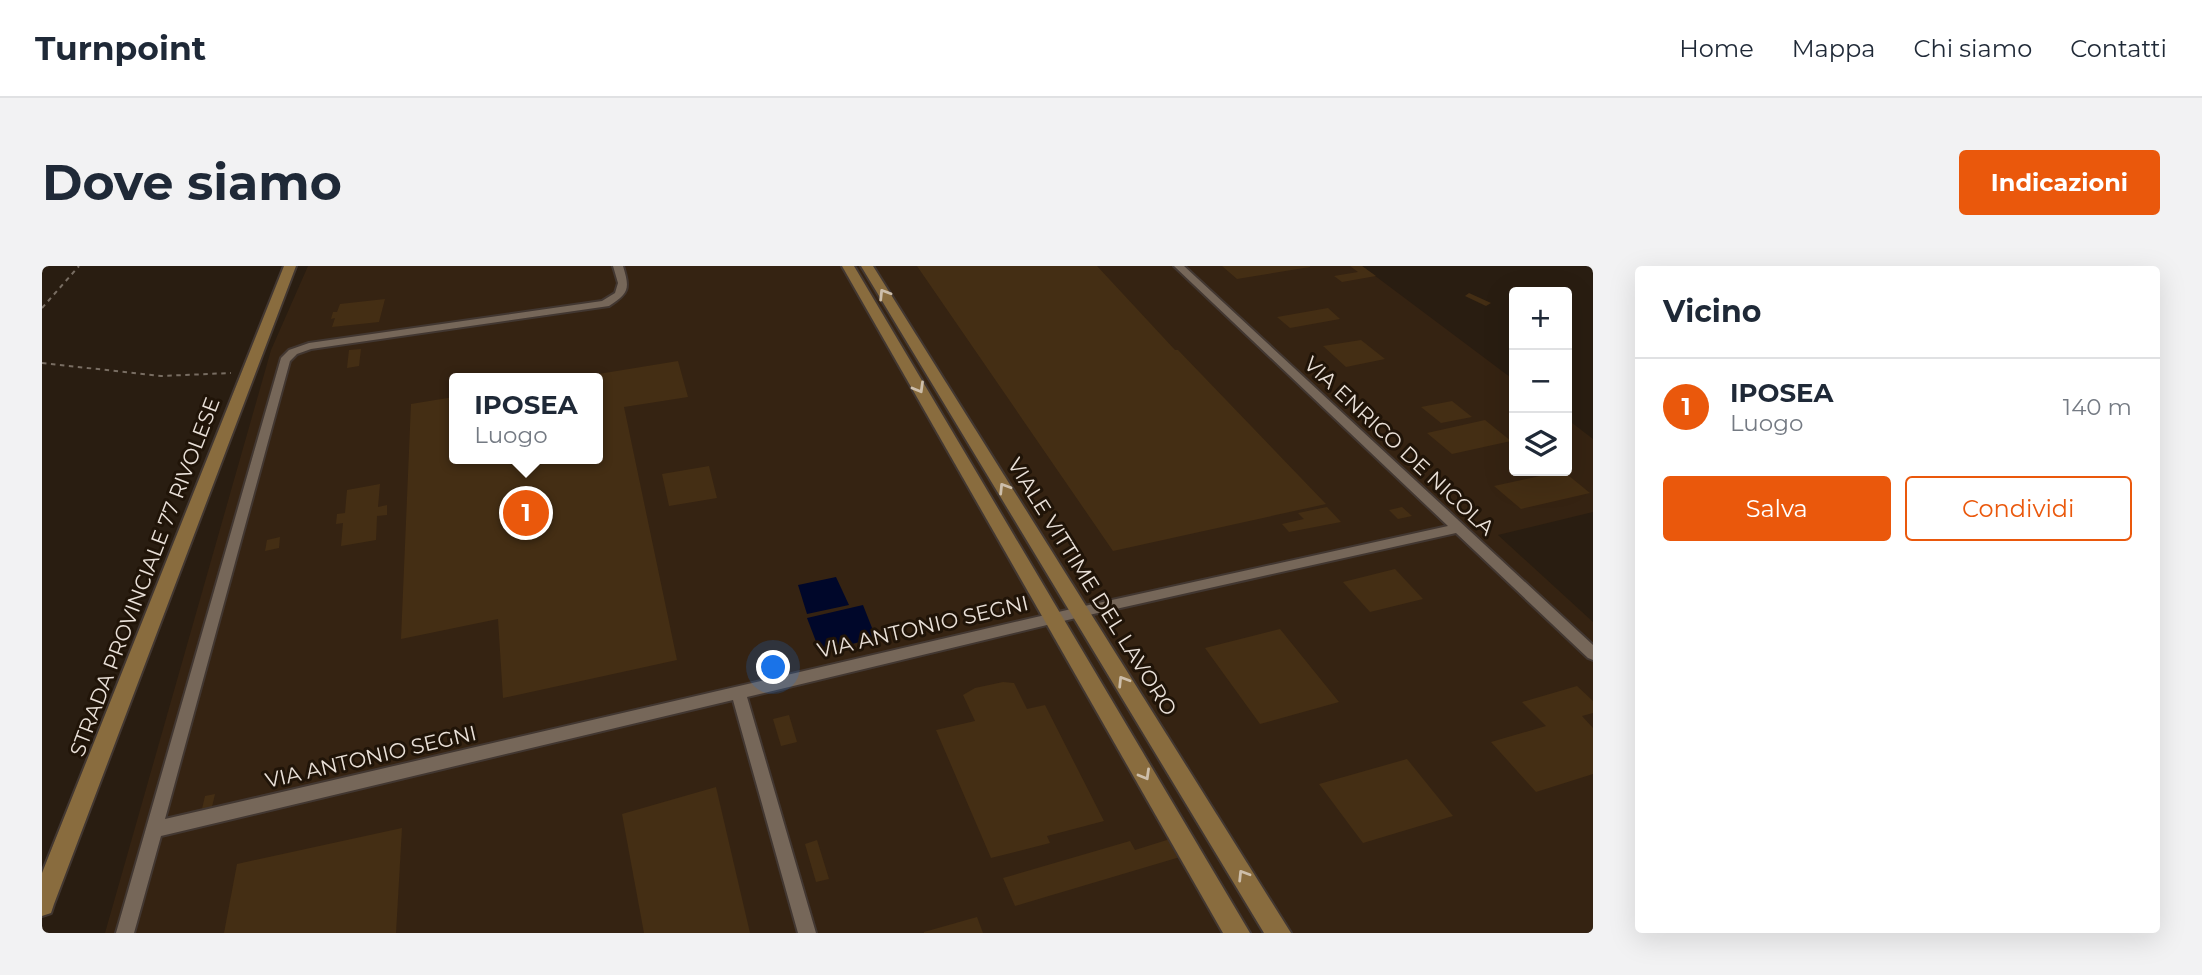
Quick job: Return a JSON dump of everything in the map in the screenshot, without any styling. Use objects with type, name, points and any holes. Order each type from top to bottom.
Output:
[{"type":"street","name":"STRADA PROVINCIALE 77 RIVOLESE","points":[[42,904],[290,266]]},
{"type":"street","points":[[125,933],[285,360],[293,352],[309,346],[605,304],[620,294],[623,283],[618,266]]},
{"type":"street","points":[[848,266],[1237,933]]},
{"type":"street","name":"VIALE VITTIME DEL LAVORO","points":[[867,266],[1278,933]]},
{"type":"street","name":"VIA ENRICO DE NICOLA","points":[[1179,266],[1593,654]]},
{"type":"street","name":"VIA ANTONIO SEGNI","points":[[153,830],[1054,618],[1459,528]]},
{"type":"street","points":[[738,692],[807,933]]},
{"type":"path","points":[[42,308],[79,266]]},
{"type":"path","points":[[42,363],[161,376],[248,372]]},
{"type":"shaded area","points":[[308,266],[1362,266],[1509,376],[1509,476],[1572,476],[1572,423],[1593,439],[1593,512],[1498,535],[1593,622],[1593,933],[105,933],[271,350]]},
{"type":"water","points":[[836,577],[849,605],[807,614],[798,585]]},
{"type":"water","points":[[863,605],[876,638],[820,652],[807,618]]},
{"type":"building","points":[[917,266],[1097,266],[1326,504],[1113,551]]},
{"type":"building","points":[[1222,266],[1310,266],[1310,267],[1237,279]]},
{"type":"building","points":[[1350,266],[1362,266],[1376,276],[1342,282],[1334,276],[1358,272]]},
{"type":"building","points":[[1469,293],[1491,303],[1486,306],[1465,296]]},
{"type":"building","points":[[385,299],[379,322],[332,327],[335,318],[331,319],[333,312],[337,312],[340,304]]},
{"type":"building","points":[[1328,308],[1340,319],[1290,328],[1277,317]]},
{"type":"building","points":[[1361,340],[1385,359],[1346,367],[1323,346]]},
{"type":"building","points":[[361,349],[359,366],[347,368],[349,350]]},
{"type":"building","points":[[678,361],[688,397],[624,407],[677,660],[503,698],[498,619],[401,639],[411,404],[449,398],[449,464],[603,464],[603,373]]},
{"type":"building","points":[[1452,401],[1472,417],[1441,423],[1421,407]]},
{"type":"building","points":[[1485,420],[1509,441],[1452,454],[1427,433]]},
{"type":"building","points":[[709,466],[717,498],[669,506],[662,474]]},
{"type":"building","points":[[1540,476],[1569,476],[1590,493],[1521,509],[1494,486]]},
{"type":"building","points":[[380,484],[378,507],[387,505],[387,515],[377,516],[376,540],[341,546],[343,523],[336,524],[337,514],[345,513],[347,490]]},
{"type":"building","points":[[1327,507],[1341,522],[1289,532],[1282,524],[1304,519],[1298,513]]},
{"type":"building","points":[[1402,507],[1412,516],[1398,519],[1389,510]]},
{"type":"building","points":[[280,537],[279,548],[265,551],[267,540]]},
{"type":"building","points":[[1395,569],[1423,599],[1370,612],[1343,582]]},
{"type":"building","points":[[1280,629],[1339,702],[1260,724],[1205,648]]},
{"type":"building","points":[[1003,682],[1014,683],[1027,709],[1045,705],[1104,821],[1047,836],[1050,843],[991,858],[936,730],[975,721],[963,695],[975,688]]},
{"type":"building","points":[[1577,686],[1593,701],[1593,713],[1582,716],[1593,728],[1593,774],[1536,792],[1491,742],[1546,726],[1522,702]]},
{"type":"building","points":[[789,715],[797,742],[781,746],[773,719]]},
{"type":"building","points":[[1407,759],[1453,816],[1363,843],[1319,784]]},
{"type":"building","points":[[716,787],[750,933],[644,933],[622,814]]},
{"type":"building","points":[[215,794],[212,807],[202,809],[205,796]]},
{"type":"building","points":[[402,828],[396,933],[224,933],[237,864]]},
{"type":"building","points":[[1170,839],[1180,857],[1015,906],[1003,878],[1130,841],[1135,850]]},
{"type":"building","points":[[817,840],[829,879],[816,882],[805,844]]},
{"type":"building","points":[[977,917],[983,933],[924,933],[924,932]]},
{"type":"place","name":"IPOSEA","points":[[526,513]]}]
